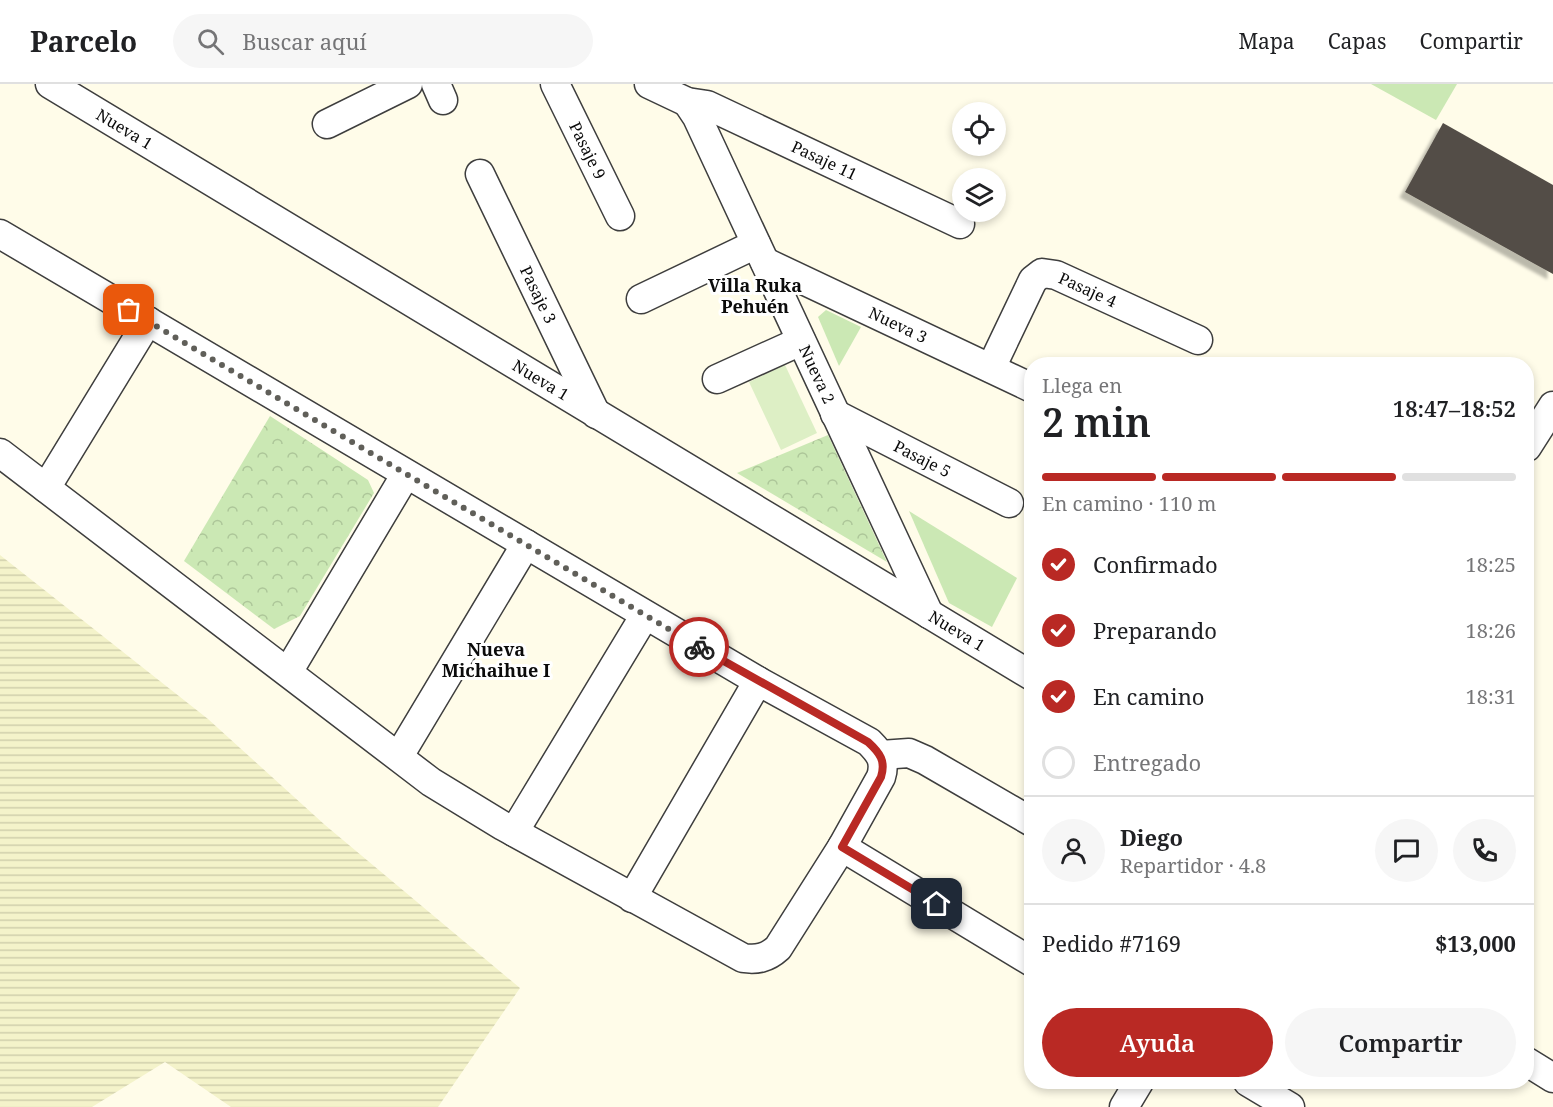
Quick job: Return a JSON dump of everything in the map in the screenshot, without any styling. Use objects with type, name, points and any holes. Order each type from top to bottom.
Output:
[{"type":"street","name":"Nueva 1","points":[[50,84],[1024,671]]},
{"type":"street","points":[[327,124],[408,84]]},
{"type":"street","name":"Pasaje 9","points":[[555,84],[620,216]]},
{"type":"street","name":"Pasaje 11","points":[[650,84],[687,102],[707,105],[960,224]]},
{"type":"street","name":"Nueva 2","points":[[687,102],[697,117],[929,614]]},
{"type":"street","name":"Pasaje 3","points":[[480,174],[596,414]]},
{"type":"street","points":[[0,234],[645,615],[868,742],[881,754],[884,770],[842,847],[777,948],[763,958],[753,959],[733,954],[514,832],[432,782],[0,453]]},
{"type":"street","points":[[641,300],[760,253]]},
{"type":"street","name":"Nueva 3","points":[[760,253],[1024,384]]},
{"type":"street","name":"Pasaje 4","points":[[991,368],[1033,280],[1042,273],[1056,275],[1198,340]]},
{"type":"street","points":[[46,488],[148,321]]},
{"type":"street","points":[[717,379],[801,341]]},
{"type":"street","points":[[1534,436],[1553,406]]},
{"type":"street","name":"Pasaje 5","points":[[835,414],[1008,502]]},
{"type":"street","points":[[288,672],[406,474]]},
{"type":"street","points":[[399,756],[526,544]]},
{"type":"street","points":[[514,832],[645,615]]},
{"type":"street","points":[[632,898],[758,681]]},
{"type":"street","points":[[881,754],[909,753],[925,760],[1024,817]]},
{"type":"street","points":[[842,847],[1024,957]]},
{"type":"street","points":[[1534,1066],[1553,1078]]},
{"type":"street","points":[[1124,1107],[1135,1089]]},
{"type":"street","points":[[1260,1089],[1290,1107]]},
{"type":"green space","points":[[1371,84],[1457,84],[1436,120]]},
{"type":"green space","points":[[826,310],[861,327],[839,366],[818,317]]},
{"type":"green space","points":[[785,365],[817,433],[781,450],[749,382]]},
{"type":"green space","points":[[270,416],[368,480],[374,493],[300,616],[274,629],[184,561]]},
{"type":"green space","points":[[828,435],[887,562],[737,473]]},
{"type":"green space","points":[[909,511],[1017,578],[992,627],[949,603]]},
{"type":"green space","points":[[0,555],[208,719],[325,825],[520,988],[438,1107],[231,1107],[165,1062],[92,1107],[0,1107]]},
{"type":"building","points":[[1443,123],[1553,185],[1553,274],[1405,192]]},
{"type":"way so far","points":[[129,310],[699,647]]},
{"type":"district","name":"Villa Ruka Pehuén","points":[[755,296]]},
{"type":"district","name":"Nueva Michaihue I","points":[[496,660]]},
{"type":"route","points":[[699,647],[868,742],[881,754],[884,770],[842,847],[937,904]]}]
